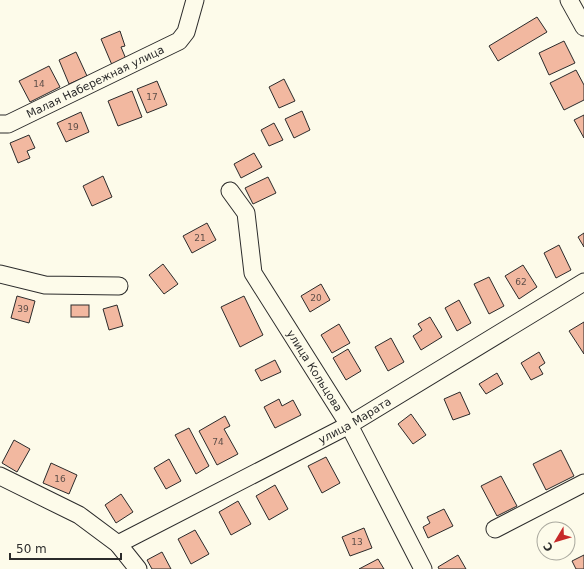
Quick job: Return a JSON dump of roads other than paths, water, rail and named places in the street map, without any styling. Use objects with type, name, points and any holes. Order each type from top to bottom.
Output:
[{"type":"street","name":"Малая Набережная улица","points":[[0,124],[8,124],[179,41],[186,32],[195,0]]},
{"type":"street","points":[[569,0],[584,27]]},
{"type":"street","name":"улица Кольцова","points":[[230,191],[246,213],[253,273],[349,425],[423,569]]},
{"type":"street","points":[[0,274],[45,285],[119,286]]},
{"type":"street","name":"улица Марата","points":[[118,544],[349,425],[584,282]]},
{"type":"street","points":[[0,476],[79,515],[118,544],[138,569]]},
{"type":"street","points":[[495,529],[584,483]]}]
